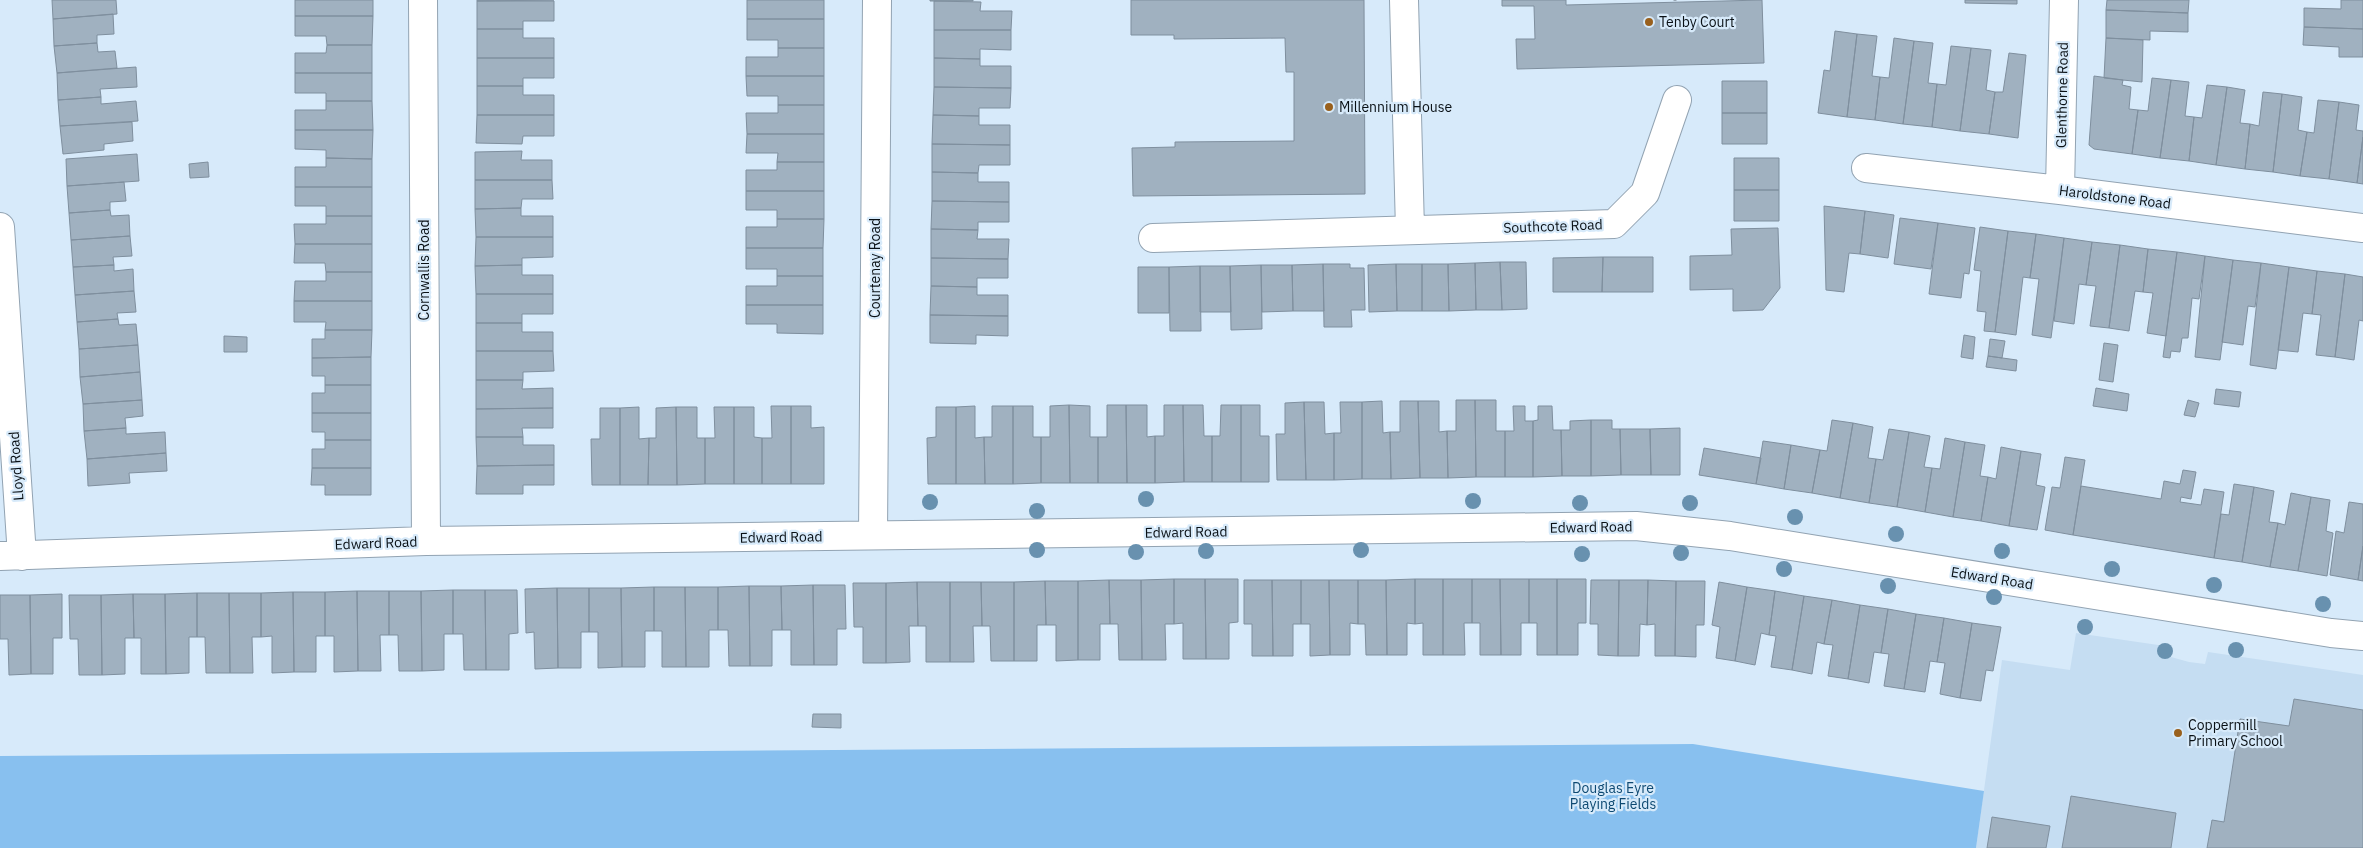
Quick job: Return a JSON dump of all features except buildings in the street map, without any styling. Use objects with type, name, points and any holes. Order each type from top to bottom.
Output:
[{"type":"street","name":"Cornwallis Road","points":[[423,0],[426,541]]},
{"type":"street","name":"Courtenay Road","points":[[873,535],[877,0]]},
{"type":"street","points":[[1404,0],[1410,230]]},
{"type":"street","name":"Glenthorne Road","points":[[2060,190],[2064,0]]},
{"type":"street","name":"Southcote Road","points":[[1153,238],[1614,224],[1645,194],[1677,100]]},
{"type":"street","name":"Haroldstone Road","points":[[1866,168],[2363,228]]},
{"type":"street","name":"Lloyd Road","points":[[0,227],[11,556]]},
{"type":"street","name":"Edward Road","points":[[11,556],[426,541],[1636,526],[1730,536],[2331,633],[2363,636]]},
{"type":"shaded area","name":"Coppermill Primary School","points":[[2076,633],[2172,647],[2171,657],[2189,662],[2205,664],[2208,652],[2363,675],[2363,848],[1976,848],[2002,660],[2070,670]]},
{"type":"green space","name":"Douglas Eyre Playing Fields","points":[[1693,744],[1984,791],[1976,848],[0,848],[0,756]]},
{"type":"place","name":"Tenby Court","points":[[1649,22]]},
{"type":"place","name":"Millennium House","points":[[1329,107]]},
{"type":"place","name":"Coppermill Primary School","points":[[2178,733]]}]
